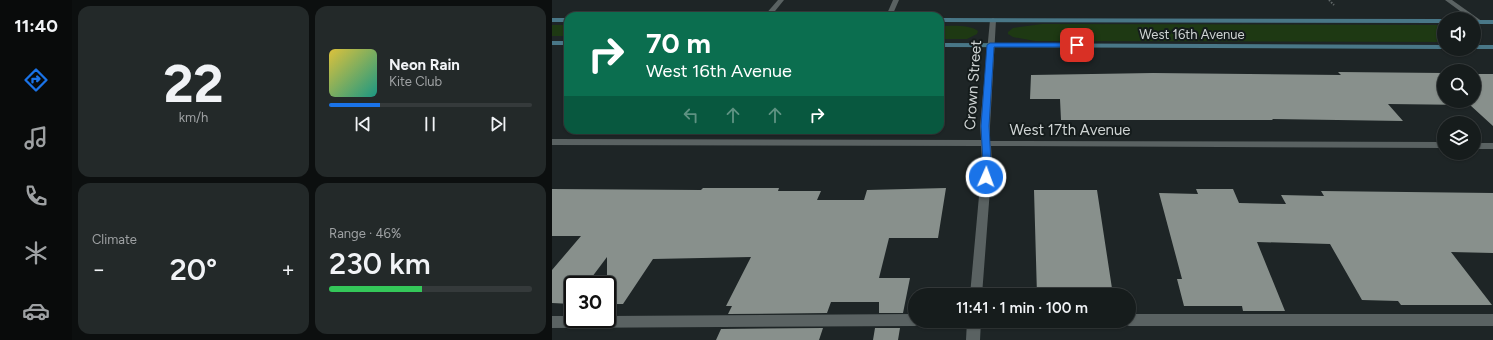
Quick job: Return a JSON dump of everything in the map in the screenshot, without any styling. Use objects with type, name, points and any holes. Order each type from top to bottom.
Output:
[{"type":"main road","points":[[552,20],[564,20]]},
{"type":"main road","name":"West 16th Avenue","points":[[944,20],[1437,21]]},
{"type":"main road","points":[[1481,22],[1493,22]]},
{"type":"main road","points":[[552,43],[564,43]]},
{"type":"main road","name":"West 16th Avenue","points":[[944,44],[1437,47]]},
{"type":"main road","points":[[1481,47],[1493,47]]},
{"type":"street","points":[[770,12],[781,0]]},
{"type":"street","points":[[891,12],[896,0]]},
{"type":"street","points":[[1448,0],[1464,12]]},
{"type":"street","name":"Crown Street","points":[[977,288],[987,163],[985,126],[993,20]]},
{"type":"street","name":"West 17th Avenue","points":[[552,142],[1437,145]]},
{"type":"street","points":[[1481,146],[1493,146]]},
{"type":"street","points":[[552,322],[908,320]]},
{"type":"street","points":[[1136,320],[1493,320]]},
{"type":"street","points":[[973,340],[974,328]]},
{"type":"green space","points":[[1042,24],[1437,25],[1437,42],[1035,41],[1013,37],[1008,34],[1008,32],[1013,28]]},
{"type":"green space","points":[[552,25],[564,25],[564,36],[552,36]]},
{"type":"green space","points":[[944,26],[965,26],[978,31],[977,34],[967,39],[944,39]]},
{"type":"building","points":[[1338,72],[1437,73],[1437,105],[1388,104],[1403,121],[1272,119],[1273,120],[1061,120],[1060,99],[1030,99],[1031,75],[1153,73],[1341,75]]},
{"type":"building","points":[[1481,74],[1493,74],[1493,126],[1473,108],[1481,108]]},
{"type":"building","points":[[703,188],[779,188],[778,191],[821,191],[817,200],[864,200],[867,190],[946,188],[938,238],[889,238],[879,278],[910,278],[903,313],[879,313],[879,302],[831,302],[827,313],[728,314],[732,306],[726,306],[751,257],[653,259],[623,304],[616,304],[616,276],[607,276],[607,257],[593,276],[564,276],[564,304],[552,303],[552,270],[581,236],[552,236],[552,189],[701,190]]},
{"type":"building","points":[[1196,189],[1233,189],[1239,203],[1286,204],[1281,195],[1324,196],[1321,191],[1493,193],[1493,253],[1451,252],[1492,305],[1401,305],[1398,301],[1362,300],[1330,244],[1257,242],[1285,311],[1243,311],[1242,306],[1184,306],[1177,279],[1182,279],[1159,193],[1198,194]]},
{"type":"building","points":[[1034,190],[1097,190],[1112,288],[1037,288]]},
{"type":"building","points":[[823,328],[819,340],[716,340],[721,329]]},
{"type":"building","points":[[875,328],[900,328],[898,340],[873,340]]},
{"type":"route","points":[[986,177],[987,163],[985,126],[990,45],[1077,45]]}]
